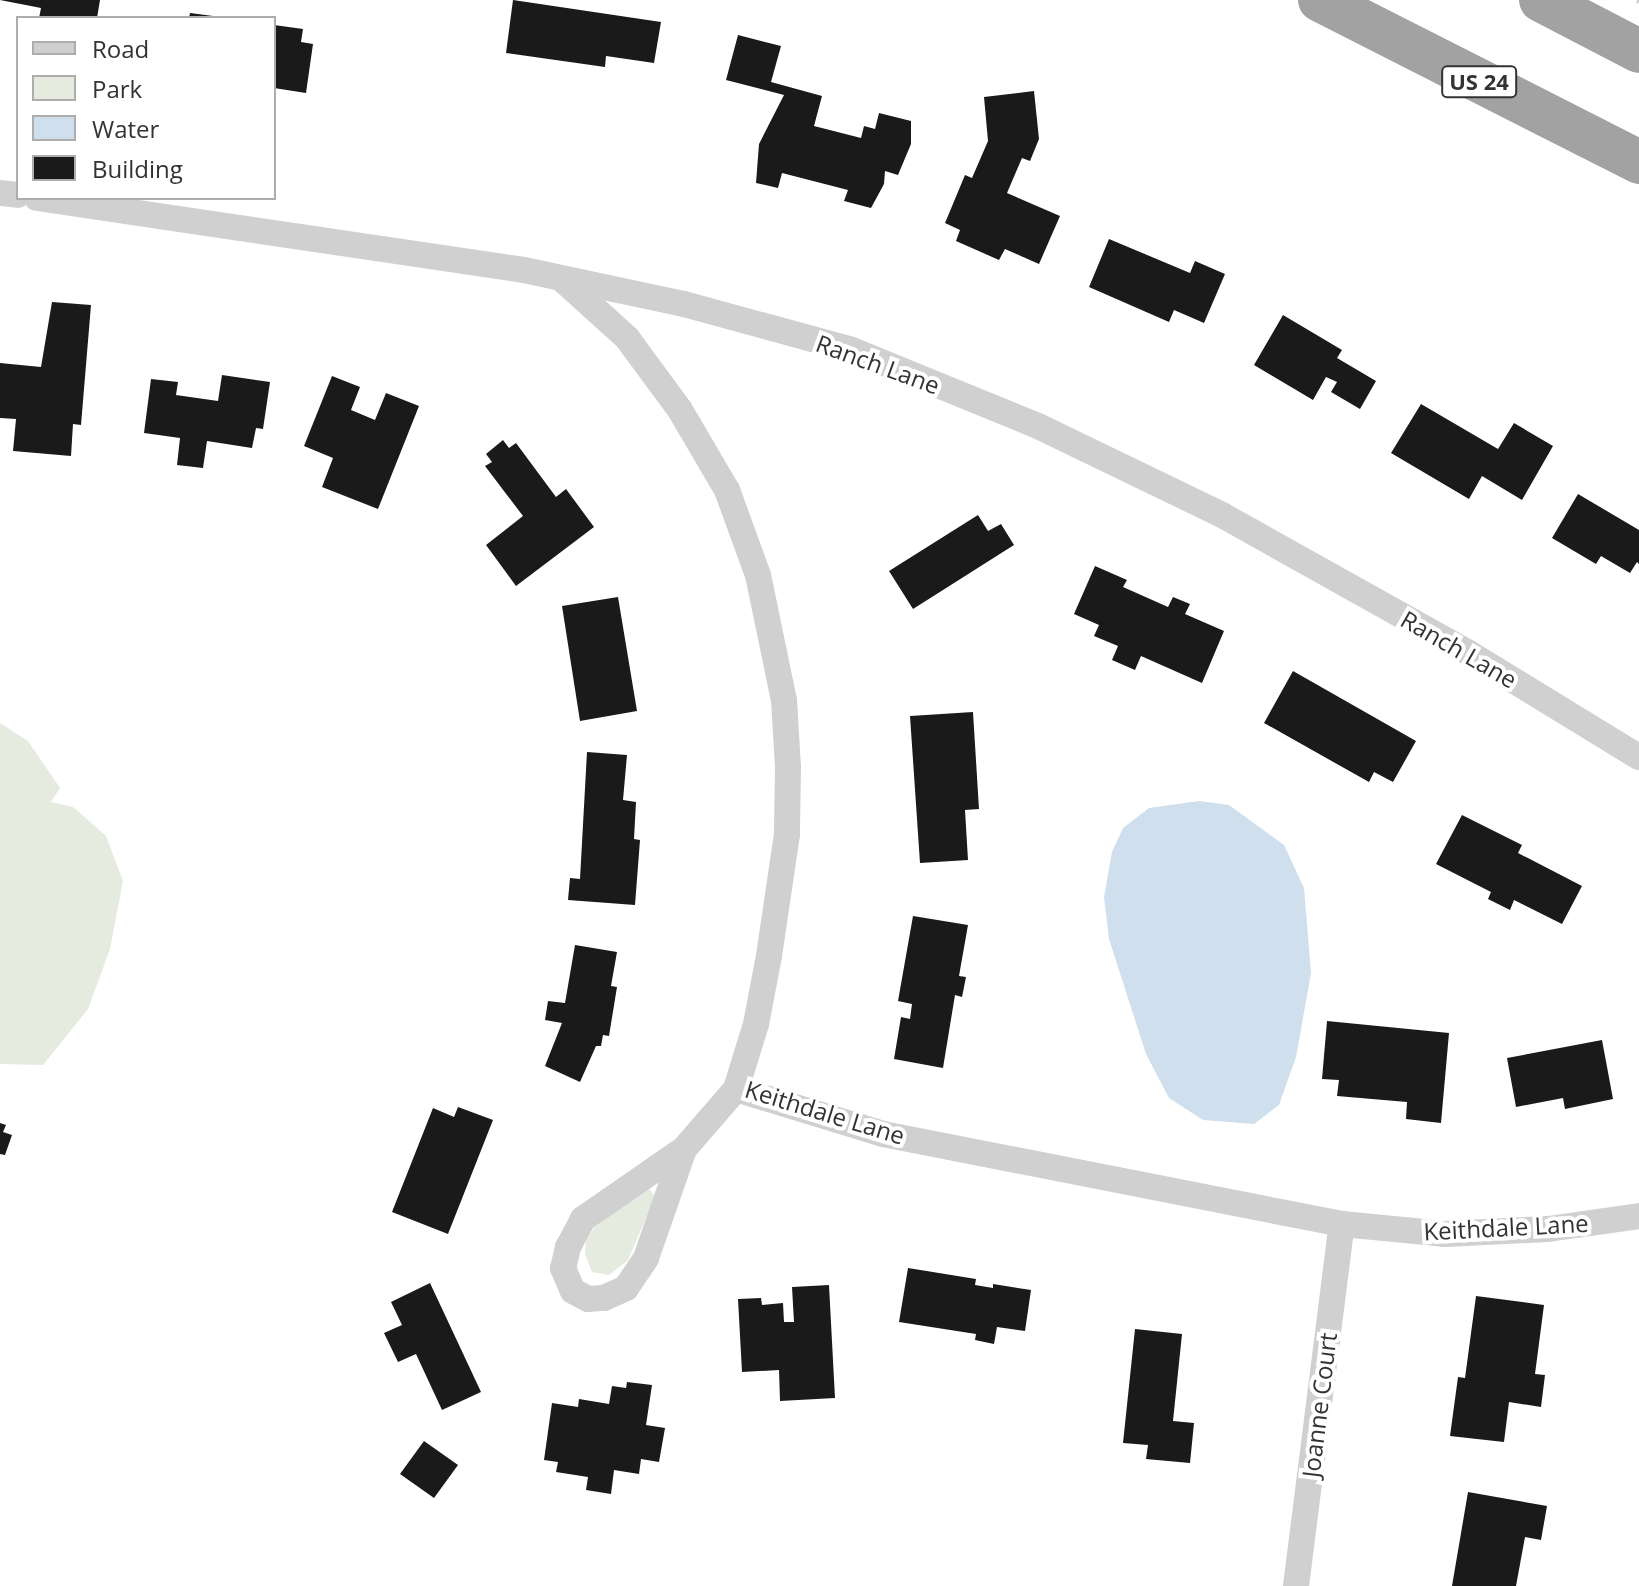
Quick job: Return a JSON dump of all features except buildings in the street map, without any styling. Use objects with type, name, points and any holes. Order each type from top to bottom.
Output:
[{"type":"highway","name":"US 24","points":[[1320,0],[1639,162]]},
{"type":"highway","points":[[1541,0],[1639,51]]},
{"type":"street","name":"Ranch Lane","points":[[52,200],[253,227],[562,278],[684,304],[852,350],[1038,426],[1222,515],[1469,653],[1639,757]]},
{"type":"street","name":"Keithdale Lane","points":[[562,278],[627,338],[680,410],[727,490],[758,575],[784,700],[787,834],[759,1010],[736,1089],[883,1134],[1342,1224],[1445,1234],[1548,1229],[1639,1216]]},
{"type":"street","points":[[684,1149],[646,1258],[626,1288],[604,1298],[588,1299],[573,1291],[563,1268],[568,1247],[583,1219],[684,1149],[736,1089]]},
{"type":"street","name":"Joanne Court","points":[[1296,1586],[1342,1224]]},
{"type":"green space","points":[[0,723],[28,741],[60,788],[51,802],[73,807],[106,836],[123,881],[110,949],[88,1009],[43,1065],[0,1064]]},
{"type":"green space","points":[[649,1188],[654,1195],[652,1204],[628,1260],[609,1275],[592,1272],[585,1254],[586,1241],[594,1228],[627,1201]]},
{"type":"water","points":[[1199,801],[1229,805],[1284,845],[1304,888],[1311,973],[1296,1057],[1279,1105],[1254,1124],[1203,1120],[1169,1098],[1146,1054],[1109,939],[1104,897],[1112,852],[1123,828],[1149,808]]}]
